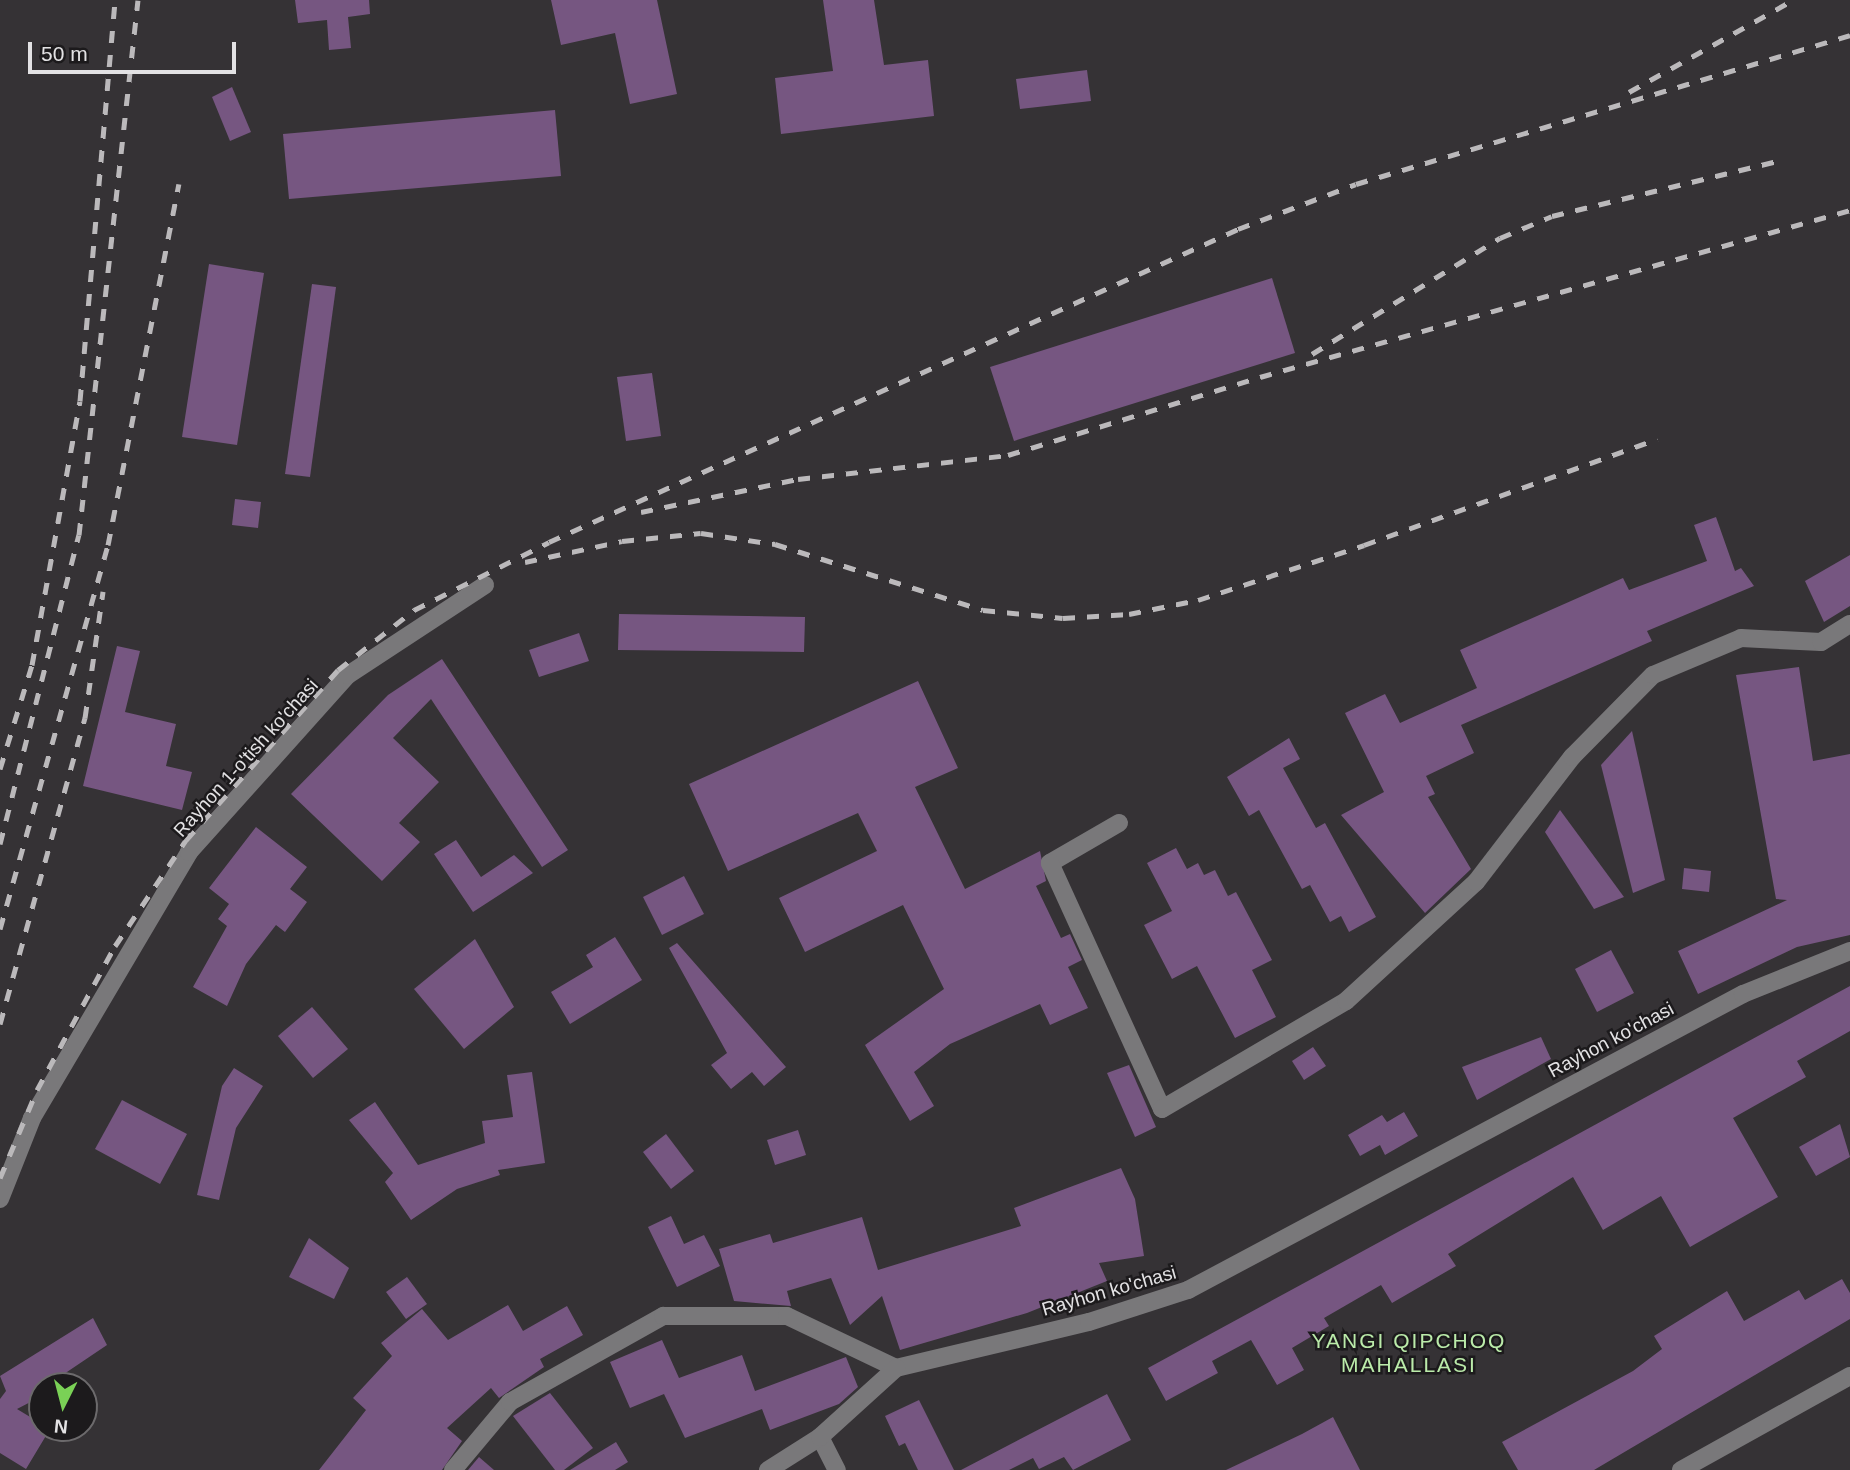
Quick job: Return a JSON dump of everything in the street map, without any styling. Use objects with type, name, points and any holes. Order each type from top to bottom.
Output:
[{"type":"street","name":"Rayhon 1-o'tish ko'chasi","points":[[0,1199],[32,1118],[189,852],[348,675],[485,585]]},
{"type":"street","points":[[1119,823],[1050,863],[1162,1109],[1346,1001],[1476,881],[1572,757],[1653,675],[1741,638],[1821,642],[1850,624]]},
{"type":"street","name":"Rayhon ko'chasi","points":[[896,1368],[1088,1322],[1188,1290],[1743,994],[1850,951]]},
{"type":"street","points":[[453,1470],[510,1402],[663,1316],[787,1316],[896,1368],[820,1437],[768,1470]]},
{"type":"street","points":[[1681,1470],[1850,1376]]},
{"type":"street","points":[[820,1437],[837,1470]]},
{"type":"building","points":[[295,0],[369,0],[370,14],[348,17],[351,48],[329,50],[327,20],[298,23]]},
{"type":"building","points":[[551,0],[657,0],[677,94],[630,104],[615,33],[561,45]]},
{"type":"building","points":[[823,0],[874,0],[884,65],[928,60],[934,116],[781,134],[775,78],[833,71]]},
{"type":"building","points":[[1087,70],[1091,101],[1020,109],[1016,79]]},
{"type":"building","points":[[232,87],[251,132],[230,141],[212,97]]},
{"type":"building","points":[[555,110],[561,176],[289,199],[283,134]]},
{"type":"building","points":[[209,264],[264,273],[237,445],[182,437]]},
{"type":"building","points":[[1272,278],[1295,353],[1014,441],[990,367]]},
{"type":"building","points":[[312,284],[336,287],[310,477],[285,474]]},
{"type":"building","points":[[652,373],[661,436],[626,441],[617,377]]},
{"type":"building","points":[[235,499],[261,502],[258,528],[232,525]]},
{"type":"building","points":[[1716,517],[1735,571],[1741,568],[1754,586],[1647,631],[1652,641],[1461,725],[1474,753],[1426,776],[1435,794],[1428,797],[1471,869],[1425,913],[1341,815],[1384,792],[1345,713],[1385,694],[1400,723],[1477,688],[1460,650],[1623,578],[1629,590],[1707,561],[1694,525]]},
{"type":"building","points":[[1850,555],[1850,606],[1824,622],[1805,581]]},
{"type":"building","points":[[619,614],[805,617],[804,652],[618,650]]},
{"type":"building","points":[[579,633],[589,661],[539,677],[529,650]]},
{"type":"building","points":[[117,646],[140,651],[125,712],[176,724],[166,766],[192,772],[182,810],[83,786]]},
{"type":"building","points":[[442,659],[568,850],[542,867],[431,699],[393,738],[439,782],[399,823],[420,842],[382,881],[291,794],[388,695]]},
{"type":"building","points":[[1799,667],[1813,761],[1850,754],[1850,935],[1797,947],[1698,994],[1678,951],[1787,900],[1776,899],[1736,675]]},
{"type":"building","points":[[918,681],[958,768],[915,787],[965,889],[1040,851],[1046,881],[1036,886],[1061,938],[1070,934],[1082,960],[1068,967],[1088,1008],[1050,1025],[1040,1004],[950,1044],[914,1072],[934,1106],[910,1121],[865,1045],[944,989],[903,905],[805,952],[779,898],[877,851],[858,813],[728,871],[689,784]]},
{"type":"building","points":[[1632,731],[1665,880],[1633,893],[1601,765]]},
{"type":"building","points":[[1289,738],[1300,759],[1283,768],[1316,828],[1325,823],[1376,917],[1349,932],[1341,916],[1330,922],[1310,885],[1302,889],[1259,810],[1249,816],[1227,777]]},
{"type":"building","points":[[1560,810],[1624,897],[1594,909],[1545,832]]},
{"type":"building","points":[[256,827],[307,867],[290,889],[307,902],[285,932],[276,925],[246,964],[227,1006],[193,987],[227,926],[218,919],[229,904],[209,888]]},
{"type":"building","points":[[456,840],[481,877],[514,855],[533,873],[473,912],[434,854]]},
{"type":"building","points":[[1176,848],[1187,869],[1198,863],[1204,875],[1215,870],[1228,896],[1236,892],[1272,960],[1252,970],[1276,1017],[1235,1038],[1197,966],[1172,979],[1144,925],[1172,911],[1147,863]]},
{"type":"building","points":[[1684,868],[1711,871],[1709,892],[1682,889]]},
{"type":"building","points":[[684,876],[704,914],[662,935],[643,897]]},
{"type":"building","points":[[615,937],[642,980],[570,1024],[551,992],[593,967],[586,955]]},
{"type":"building","points":[[475,939],[514,1007],[464,1049],[414,989]]},
{"type":"building","points":[[677,943],[786,1067],[764,1086],[752,1072],[731,1089],[711,1065],[727,1053],[669,948]]},
{"type":"building","points":[[1611,950],[1634,993],[1597,1012],[1575,969]]},
{"type":"building","points":[[1850,986],[1850,1031],[1797,1061],[1806,1077],[1733,1118],[1778,1197],[1690,1247],[1661,1196],[1603,1230],[1573,1177],[1448,1254],[1456,1266],[1392,1303],[1381,1285],[1324,1318],[1329,1326],[1292,1348],[1304,1370],[1277,1385],[1251,1340],[1212,1361],[1218,1373],[1166,1401],[1148,1368]]},
{"type":"building","points":[[312,1007],[348,1049],[313,1078],[278,1036]]},
{"type":"building","points":[[1541,1037],[1551,1059],[1477,1100],[1462,1067]]},
{"type":"building","points":[[1313,1047],[1326,1066],[1304,1080],[1292,1061]]},
{"type":"building","points":[[1129,1065],[1156,1127],[1135,1137],[1107,1073]]},
{"type":"building","points":[[234,1068],[263,1086],[236,1128],[219,1200],[197,1195],[222,1086]]},
{"type":"building","points":[[532,1072],[545,1163],[498,1170],[500,1175],[457,1189],[411,1220],[385,1182],[393,1173],[349,1120],[375,1102],[418,1165],[485,1143],[482,1121],[513,1117],[507,1075]]},
{"type":"building","points":[[122,1100],[187,1134],[160,1184],[95,1149]]},
{"type":"building","points":[[1404,1112],[1418,1136],[1385,1155],[1380,1145],[1360,1156],[1348,1135],[1382,1115],[1387,1122]]},
{"type":"building","points":[[1840,1124],[1850,1157],[1816,1176],[1799,1147]]},
{"type":"building","points":[[798,1130],[806,1155],[775,1165],[767,1140]]},
{"type":"building","points":[[666,1134],[694,1171],[671,1189],[643,1152]]},
{"type":"building","points":[[1121,1168],[1135,1199],[1144,1256],[1099,1263],[1107,1281],[1027,1313],[900,1350],[882,1296],[850,1325],[831,1278],[787,1291],[791,1306],[734,1301],[719,1249],[770,1234],[773,1243],[862,1217],[878,1270],[1021,1226],[1014,1208]]},
{"type":"building","points":[[671,1216],[684,1244],[704,1235],[720,1266],[677,1287],[648,1227]]},
{"type":"building","points":[[309,1238],[349,1268],[334,1299],[289,1277]]},
{"type":"building","points":[[407,1277],[427,1304],[406,1319],[386,1292]]},
{"type":"building","points":[[1842,1279],[1850,1293],[1850,1319],[1594,1470],[1518,1470],[1502,1442],[1633,1371],[1662,1349],[1654,1336],[1727,1291],[1744,1321],[1799,1290],[1805,1300]]},
{"type":"building","points":[[508,1305],[523,1331],[567,1306],[583,1335],[540,1359],[544,1367],[499,1398],[491,1388],[447,1428],[462,1441],[442,1470],[319,1470],[366,1410],[353,1398],[392,1356],[381,1343],[422,1309],[448,1340]]},
{"type":"building","points":[[93,1318],[107,1345],[67,1372],[28,1372],[28,1403],[17,1409],[28,1416],[28,1442],[42,1442],[26,1469],[0,1453],[0,1399],[6,1391],[0,1376]]},
{"type":"building","points":[[662,1340],[679,1378],[742,1355],[755,1391],[846,1357],[858,1387],[839,1404],[770,1430],[762,1409],[685,1438],[664,1394],[630,1408],[610,1362]]},
{"type":"building","points":[[550,1393],[593,1448],[564,1470],[555,1470],[513,1416]]},
{"type":"building","points":[[1107,1394],[1131,1440],[1073,1470],[1064,1457],[1039,1469],[1033,1458],[1009,1470],[961,1470]]},
{"type":"building","points":[[919,1400],[954,1470],[918,1470],[905,1443],[899,1446],[885,1416]]},
{"type":"building","points":[[1333,1417],[1360,1470],[1226,1470],[1302,1434]]},
{"type":"building","points":[[616,1442],[628,1462],[615,1470],[570,1470]]},
{"type":"building","points":[[479,1457],[494,1470],[468,1470]]},
{"type":"railway","points":[[0,769],[32,665],[80,401],[115,0]]},
{"type":"railway","points":[[0,844],[79,535],[138,0]]},
{"type":"railway","points":[[1629,92],[1793,0]]},
{"type":"railway","points":[[0,1178],[37,1090],[115,946],[186,840],[338,670],[414,610],[549,542],[1238,229],[1356,184],[1850,35]]},
{"type":"railway","points":[[1312,354],[1500,238],[1552,216],[1777,161]]},
{"type":"railway","points":[[0,929],[108,545],[179,184]]},
{"type":"railway","points":[[641,512],[798,479],[1008,455],[1260,377],[1850,210]]},
{"type":"railway","points":[[525,562],[622,541],[701,533],[775,544],[983,610],[1063,618],[1129,614],[1198,600],[1364,545],[1657,439]]},
{"type":"railway","points":[[0,1024],[85,718],[103,591]]},
{"type":"district","name":"YANGI QIPCHOQ MAHALLASI","points":[[1409,1353]]}]
